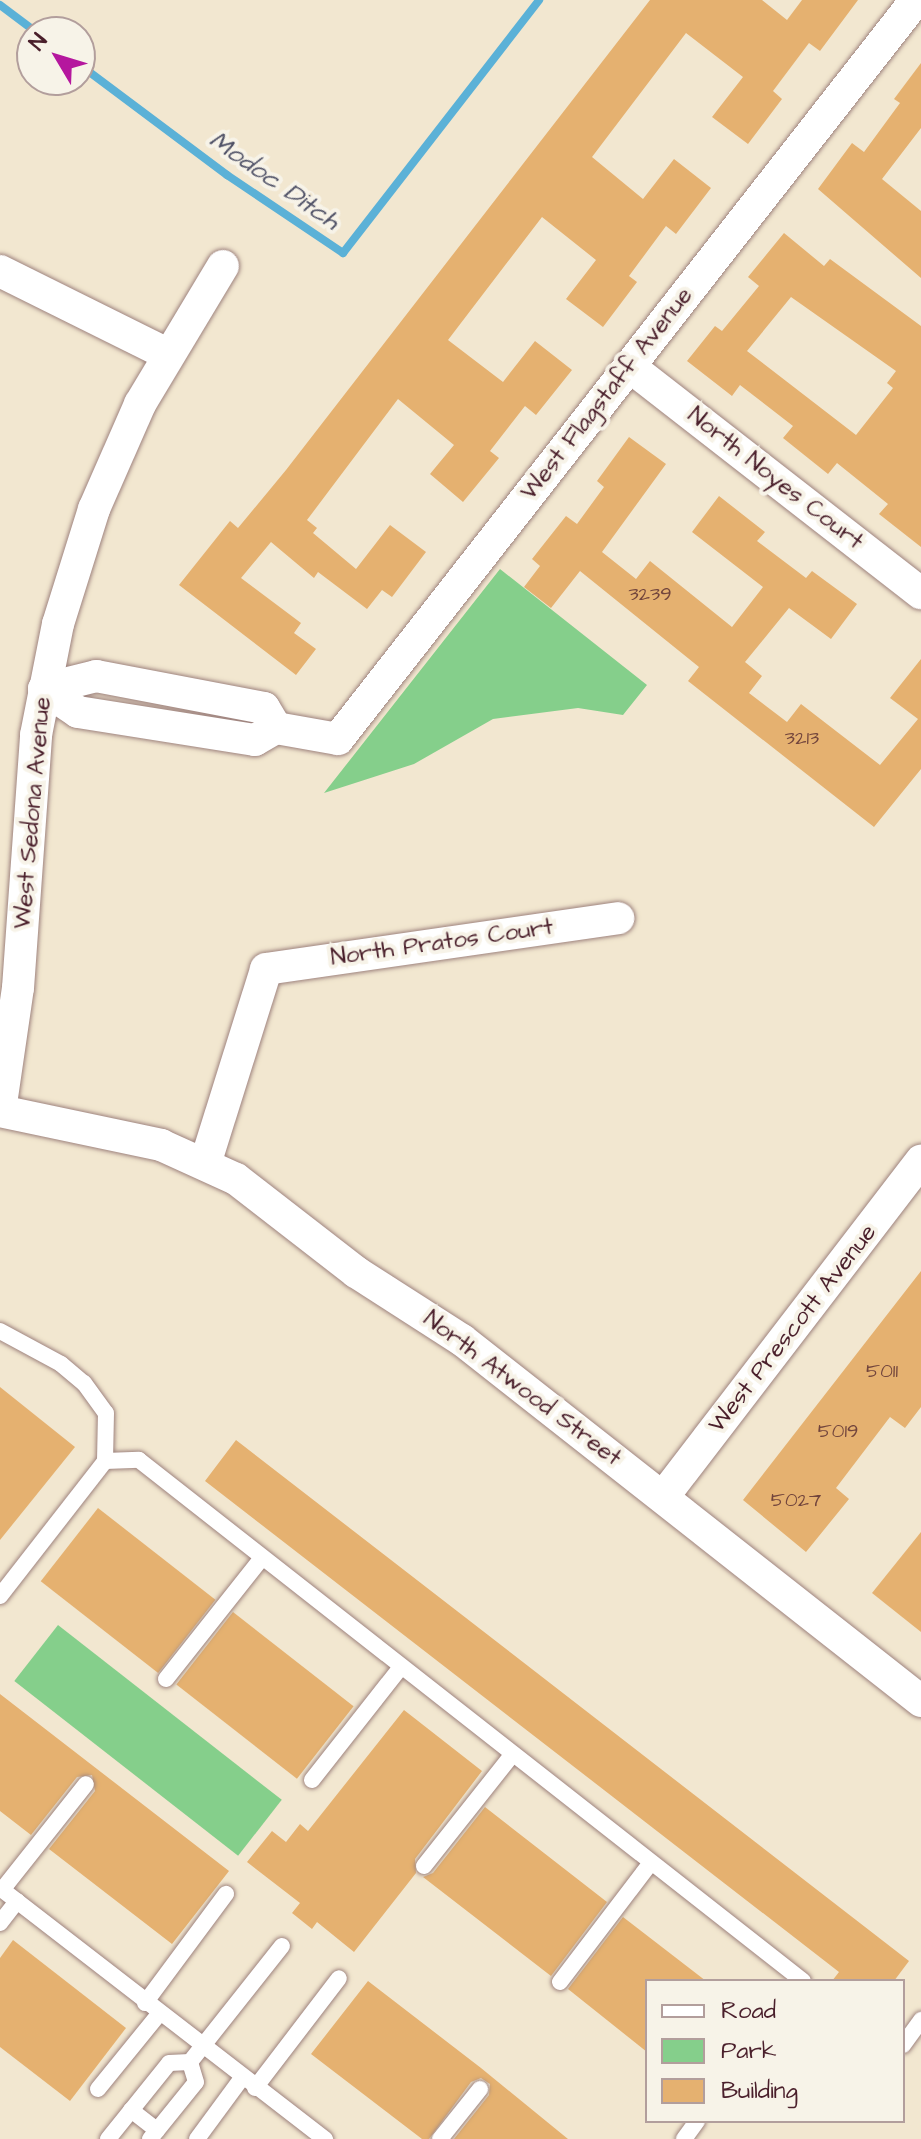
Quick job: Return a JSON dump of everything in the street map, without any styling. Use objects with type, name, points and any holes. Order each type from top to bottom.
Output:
[{"type":"street","points":[[916,0],[921,5]]},
{"type":"street","name":"West Flagstaff Avenue","points":[[44,689],[78,712],[255,740],[276,728],[338,739],[916,0]]},
{"type":"street","name":"West Sedona Avenue","points":[[0,1111],[18,988],[32,776],[44,689],[70,580],[94,509],[167,354],[223,266]]},
{"type":"street","points":[[0,271],[167,354]]},
{"type":"street","name":"North Noyes Court","points":[[629,366],[921,593]]},
{"type":"street","name":"West Flagstaff Avenue","points":[[44,689],[85,675],[264,708],[276,728]]},
{"type":"street","name":"North Pratos Court","points":[[206,1161],[266,969],[618,918]]},
{"type":"street","name":"North Atwood Street","points":[[0,1111],[161,1145],[206,1161],[367,1280],[453,1333],[921,1701]]},
{"type":"street","name":"West Prescott Avenue","points":[[663,1497],[921,1161]]},
{"type":"lane","points":[[210,732],[217,698]]},
{"type":"lane","points":[[0,1331],[61,1364],[84,1383],[106,1413],[105,1461],[1,1593]]},
{"type":"lane","points":[[105,1461],[139,1460],[800,1979]]},
{"type":"lane","points":[[166,1679],[262,1558]]},
{"type":"lane","points":[[312,1780],[401,1667]]},
{"type":"lane","points":[[424,1866],[512,1755]]},
{"type":"lane","points":[[86,1784],[1,1889],[201,2048],[325,2139]]},
{"type":"lane","points":[[560,1982],[650,1864]]},
{"type":"lane","points":[[98,2089],[226,1894]]},
{"type":"lane","points":[[0,1923],[17,1901]]},
{"type":"lane","points":[[108,2139],[169,2063],[190,2062],[282,1946]]},
{"type":"lane","points":[[197,2139],[339,1978]]},
{"type":"lane","points":[[905,2042],[921,2020]]},
{"type":"lane","points":[[131,2110],[153,2135],[196,2082],[190,2062]]},
{"type":"lane","points":[[440,2139],[480,2089]]},
{"type":"green space","points":[[500,569],[647,685],[623,715],[578,708],[493,719],[414,764],[324,793]]},
{"type":"green space","points":[[58,1625],[282,1800],[238,1856],[14,1681]]},
{"type":"building","points":[[650,0],[762,0],[787,20],[802,0],[858,0],[820,51],[809,43],[773,91],[782,99],[748,144],[712,117],[743,77],[686,33],[592,157],[643,199],[674,159],[711,188],[676,234],[666,226],[629,276],[637,282],[603,327],[566,299],[596,260],[542,217],[448,340],[503,382],[535,341],[572,370],[536,415],[525,406],[490,451],[499,458],[463,502],[430,474],[454,445],[398,399],[307,520],[317,528],[313,533],[356,569],[390,525],[426,552],[392,597],[382,590],[367,609],[318,572],[314,578],[271,542],[241,578],[301,623],[294,633],[316,649],[296,675],[179,585],[230,521],[238,528],[286,470]]},
{"type":"building","points":[[921,63],[921,128],[882,179],[921,211],[921,278],[818,189],[852,143],[864,152],[900,103],[894,99]]},
{"type":"building","points":[[784,233],[824,266],[830,259],[921,326],[921,547],[879,514],[888,504],[837,463],[828,474],[783,438],[793,426],[740,385],[732,396],[687,361],[715,326],[722,331],[759,286],[748,277]],"holes":[[[791,297],[896,371],[887,383],[893,388],[856,435],[747,351]]]},
{"type":"building","points":[[629,437],[666,464],[602,552],[636,579],[650,561],[732,627],[763,587],[692,532],[719,496],[765,532],[757,541],[806,578],[812,571],[857,604],[831,639],[789,608],[745,662],[762,676],[749,693],[787,722],[801,704],[880,765],[918,719],[890,698],[921,659],[921,769],[874,827],[688,681],[699,667],[580,571],[551,608],[524,587],[540,566],[532,559],[566,516],[577,524],[604,487],[597,481]]},
{"type":"building","points":[[921,1271],[921,1407],[905,1428],[890,1417],[836,1488],[849,1499],[806,1552],[743,1500]]},
{"type":"building","points":[[0,1387],[75,1447],[0,1540]]},
{"type":"building","points":[[236,1440],[909,1961],[896,1979],[834,1979],[839,1972],[205,1481]]},
{"type":"building","points":[[98,1508],[215,1600],[158,1673],[41,1581]]},
{"type":"building","points":[[921,1532],[921,1632],[872,1593]]},
{"type":"building","points":[[233,1612],[354,1706],[297,1779],[176,1684]]},
{"type":"building","points":[[0,1694],[229,1871],[172,1944],[49,1849],[95,1791],[92,1775],[77,1777],[31,1835],[0,1811]]},
{"type":"building","points":[[404,1710],[482,1771],[415,1859],[416,1873],[354,1952],[317,1922],[312,1929],[292,1913],[300,1903],[247,1862],[272,1831],[286,1842],[300,1824],[308,1831]]},
{"type":"building","points":[[485,1807],[607,1902],[551,1976],[423,1877],[433,1873]]},
{"type":"building","points":[[623,1917],[703,1979],[645,1979],[645,2050],[568,1989]]},
{"type":"building","points":[[13,1940],[126,2028],[70,2101],[0,2047],[0,1958]]},
{"type":"building","points":[[368,1981],[568,2139],[454,2139],[489,2095],[490,2084],[481,2078],[471,2082],[429,2139],[422,2139],[311,2054]]},
{"type":"waterway","name":"Modoc Ditch","points":[[96,77],[227,175],[343,253],[539,0]]},
{"type":"waterway","name":"Modoc Ditch","points":[[0,5],[16,17]]}]
